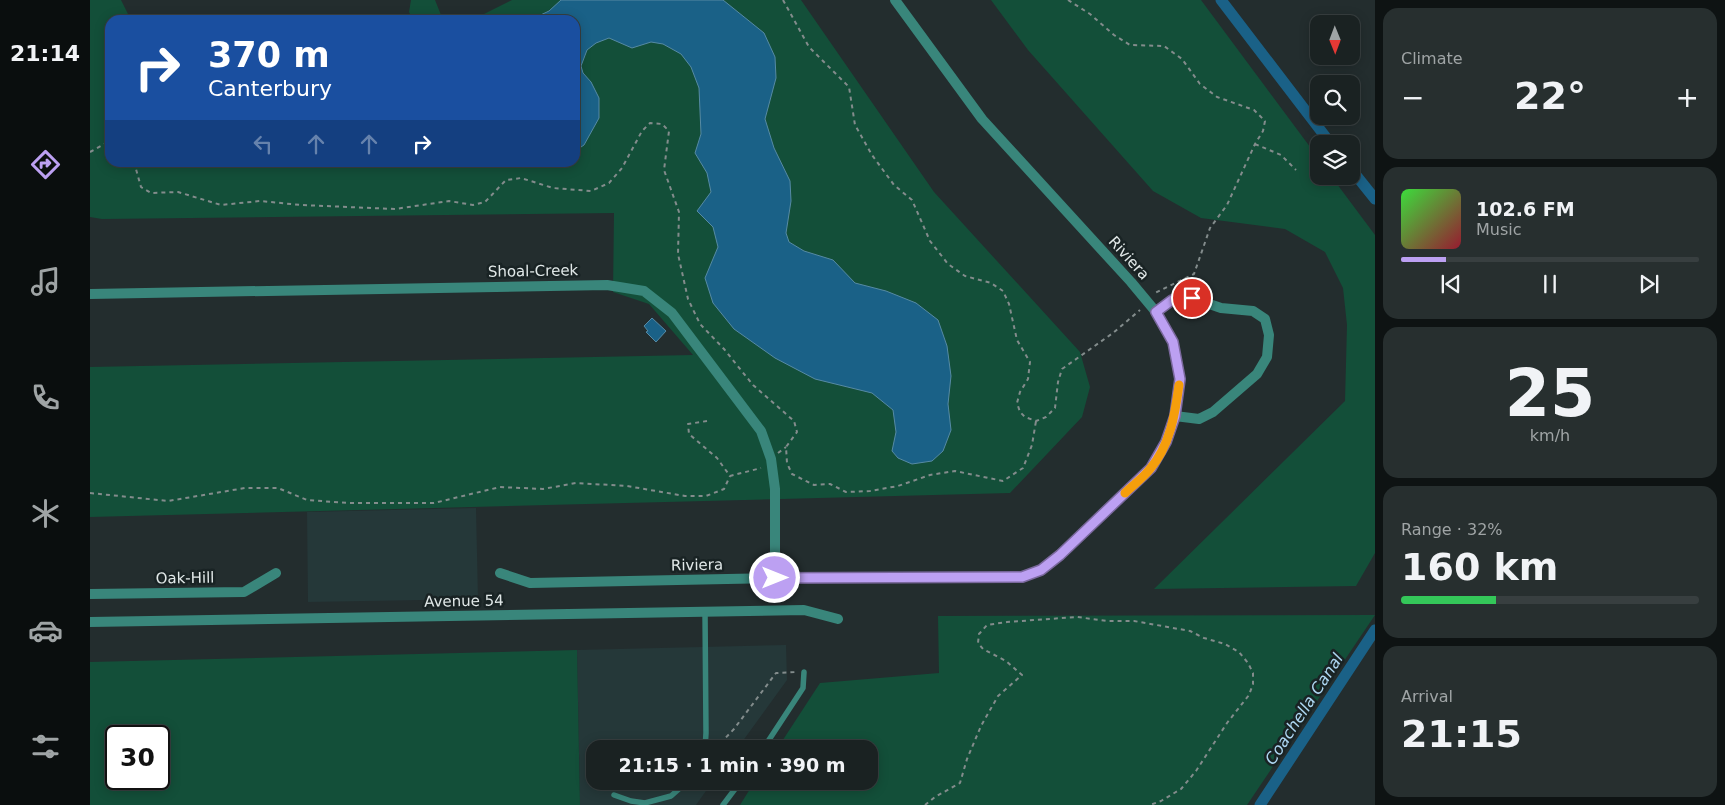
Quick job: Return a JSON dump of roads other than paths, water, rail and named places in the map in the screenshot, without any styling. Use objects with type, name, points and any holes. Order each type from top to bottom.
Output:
[{"type":"street","name":"Riviera","points":[[500,573],[530,584],[775,578],[1022,577],[1041,570],[1060,555],[1151,468],[1166,442],[1175,416],[1180,379],[1173,342],[1156,312],[1131,282],[982,119],[895,0]]},
{"type":"street","name":"Shoal-Creek","points":[[90,294],[607,285],[644,291],[672,313],[761,431],[771,459],[775,489],[775,578]]},
{"type":"street","points":[[1156,312],[1172,300],[1192,298],[1221,308],[1253,310],[1265,319],[1269,336],[1267,357],[1257,374],[1213,412],[1199,419],[1175,416]]},
{"type":"street","name":"Oak-Hill","points":[[90,594],[244,592],[276,573]]},
{"type":"street","name":"Avenue 54","points":[[90,622],[804,610],[838,619]]},
{"type":"lane","points":[[704,612],[706,740]]},
{"type":"lane","points":[[769,740],[804,688],[804,672]]},
{"type":"lane","points":[[614,795],[631,801],[645,802],[671,796],[678,790]]},
{"type":"lane","points":[[723,805],[734,790]]},
{"type":"water","points":[[561,0],[723,0],[764,33],[775,57],[776,78],[765,119],[774,148],[790,181],[791,201],[786,233],[789,242],[804,251],[833,260],[855,283],[886,291],[916,303],[938,320],[947,346],[951,376],[948,404],[951,430],[943,451],[932,461],[912,464],[898,458],[892,451],[896,432],[893,410],[872,393],[815,379],[775,358],[734,329],[713,303],[705,278],[718,247],[713,227],[697,211],[711,192],[707,173],[695,153],[701,134],[699,88],[691,67],[681,54],[663,44],[651,42],[632,48],[609,38],[596,43],[587,50],[581,66],[583,73],[591,82],[599,98],[599,118],[584,145],[580,148],[580,15],[541,15],[549,11]]},
{"type":"water","points":[[652,318],[666,331],[656,342],[646,332],[648,331],[644,326]]},
{"type":"waterway","name":"Coachella Canal","points":[[1221,0],[1324,135]]},
{"type":"waterway","name":"Coachella Canal","points":[[1360,180],[1375,199]]},
{"type":"waterway","name":"Coachella Canal","points":[[1260,805],[1375,630]]}]
